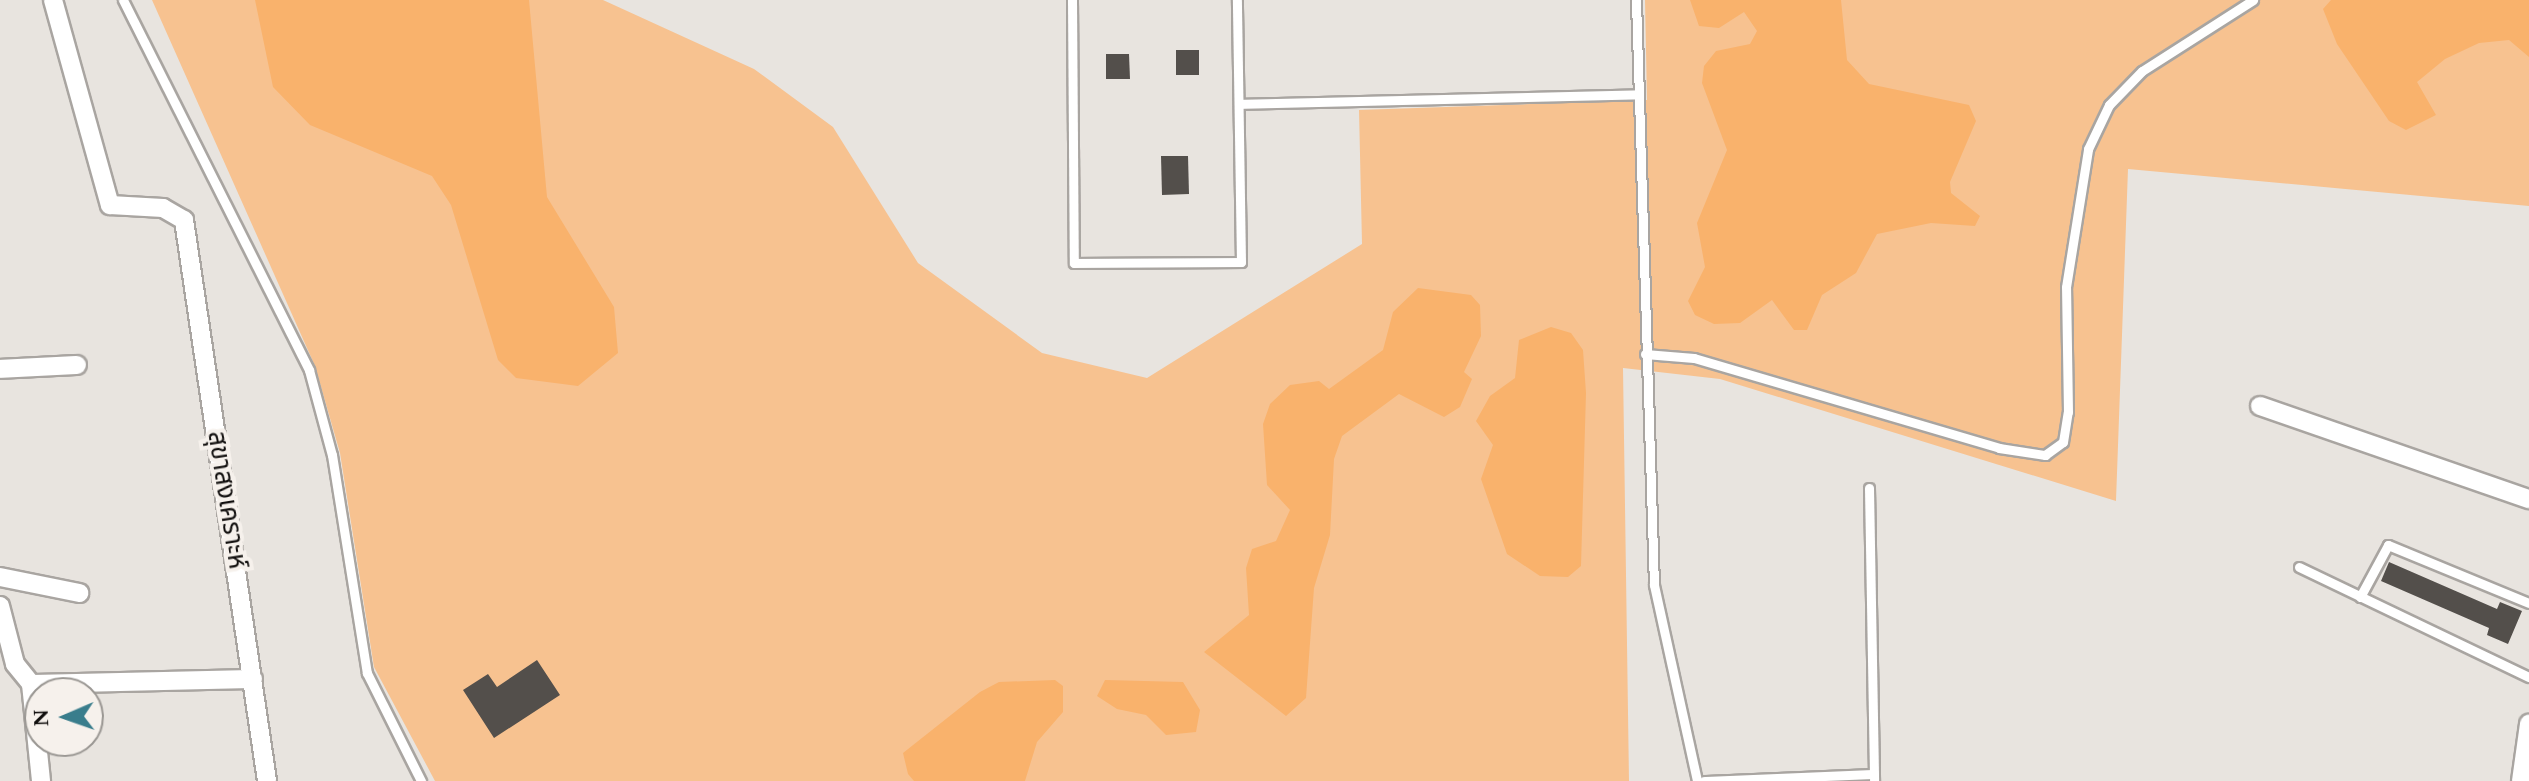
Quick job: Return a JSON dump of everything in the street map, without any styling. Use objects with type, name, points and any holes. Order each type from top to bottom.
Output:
[{"type":"street","name":"สุขาสงเคราะห์","points":[[53,0],[110,205],[163,208],[184,220],[267,781]]},
{"type":"street","points":[[0,369],[77,365]]},
{"type":"street","points":[[2260,406],[2529,499]]},
{"type":"street","points":[[0,577],[79,593]]},
{"type":"street","points":[[1,614],[15,664],[25,677]]},
{"type":"street","points":[[104,682],[253,679]]},
{"type":"street","points":[[2521,781],[2529,724]]},
{"type":"street","points":[[39,757],[41,781]]},
{"type":"lane","points":[[123,0],[309,370],[332,455],[367,673],[414,776],[421,781]]},
{"type":"lane","points":[[1072,0],[1074,263],[1241,262],[1237,0]]},
{"type":"lane","points":[[1636,0],[1654,585],[1697,781]]},
{"type":"lane","points":[[1645,354],[1694,358],[1999,448],[2045,455],[2063,442],[2068,412],[2066,287],[2088,149],[2109,105],[2142,71],[2253,0]]},
{"type":"lane","points":[[1239,104],[1638,94]]},
{"type":"lane","points":[[1704,781],[1874,777],[1869,488]]},
{"type":"lane","points":[[2360,597],[2388,545],[2529,603]]},
{"type":"lane","points":[[2299,567],[2529,677]]},
{"type":"shaded area","points":[[152,0],[603,0],[754,69],[833,127],[918,263],[1042,353],[1147,378],[1362,244],[1359,110],[1647,100],[1645,0],[2529,0],[2529,206],[2128,169],[2116,501],[1720,379],[1623,368],[1629,781],[435,781],[374,667],[340,453],[315,366]]},
{"type":"shaded area","points":[[255,0],[529,0],[547,197],[614,307],[618,353],[578,386],[516,378],[498,360],[451,205],[432,176],[310,125],[273,87]]},
{"type":"shaded area","points":[[1690,0],[1841,0],[1847,60],[1869,84],[1969,105],[1976,121],[1950,182],[1951,193],[1980,216],[1975,226],[1931,223],[1877,234],[1856,273],[1822,295],[1807,330],[1794,330],[1772,300],[1740,323],[1714,324],[1695,315],[1688,301],[1705,267],[1697,223],[1727,150],[1702,83],[1704,66],[1716,51],[1750,44],[1757,31],[1744,12],[1719,28],[1699,26]]},
{"type":"shaded area","points":[[2331,0],[2529,0],[2529,57],[2509,40],[2479,43],[2445,59],[2417,82],[2436,115],[2406,130],[2389,121],[2337,44],[2323,9]]},
{"type":"shaded area","points":[[1418,288],[1471,295],[1480,305],[1481,336],[1464,372],[1472,379],[1460,407],[1444,417],[1399,394],[1342,436],[1334,459],[1330,535],[1314,588],[1306,698],[1286,716],[1204,652],[1249,615],[1246,568],[1252,549],[1276,541],[1290,510],[1267,485],[1263,424],[1270,404],[1290,385],[1319,381],[1329,389],[1383,350],[1393,312]]},
{"type":"shaded area","points":[[1551,327],[1571,333],[1583,350],[1586,393],[1581,566],[1568,577],[1540,576],[1507,554],[1481,479],[1493,445],[1476,421],[1490,396],[1515,378],[1519,340]]},
{"type":"shaded area","points":[[1055,680],[1063,686],[1063,712],[1037,742],[1025,781],[914,781],[908,774],[903,753],[980,692],[999,682]]},
{"type":"shaded area","points":[[1105,680],[1183,682],[1200,710],[1196,732],[1166,735],[1146,715],[1117,709],[1097,696]]},
{"type":"building","points":[[1176,50],[1199,50],[1199,75],[1176,75]]},
{"type":"building","points":[[1106,54],[1129,54],[1130,79],[1106,79]]},
{"type":"building","points":[[1161,156],[1188,156],[1189,194],[1162,195]]},
{"type":"building","points":[[2389,562],[2497,609],[2500,602],[2522,611],[2508,644],[2487,635],[2489,628],[2381,581]]},
{"type":"building","points":[[537,660],[560,695],[494,738],[463,690],[488,674],[497,687]]}]
